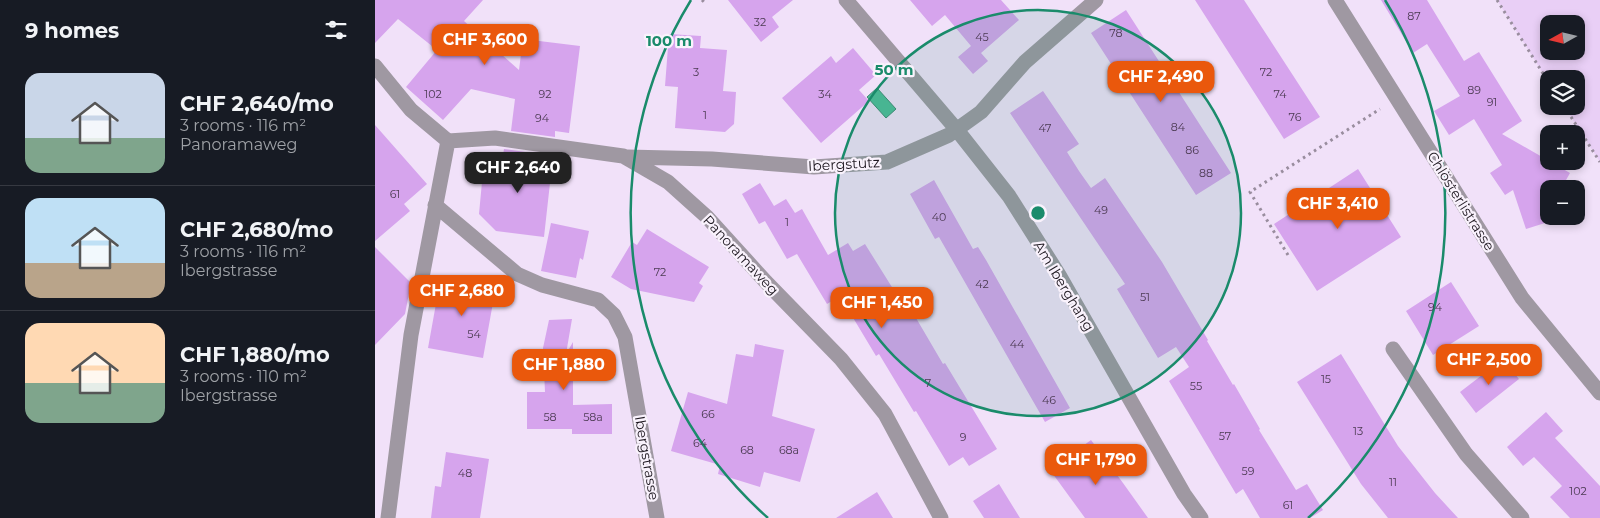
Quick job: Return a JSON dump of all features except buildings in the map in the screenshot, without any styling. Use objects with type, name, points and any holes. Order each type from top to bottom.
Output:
[{"type":"street","name":"Am Iberghang","points":[[846,0],[957,130],[1009,196],[1054,267],[1184,494],[1201,518]]},
{"type":"street","name":"Ibergstutz","points":[[623,156],[712,159],[814,167],[887,162],[949,135],[981,112],[1025,62],[1096,0]]},
{"type":"street","name":"Chlösterlistrasse","points":[[1335,0],[1522,298],[1600,393]]},
{"type":"street","points":[[375,66],[411,110],[447,141],[411,335],[388,518]]},
{"type":"street","name":"Panoramaweg","points":[[447,141],[495,138],[623,156],[668,182],[707,218],[841,359],[885,414],[941,518]]},
{"type":"street","name":"Ibergstrasse","points":[[435,205],[517,274],[542,285],[598,300],[614,315],[625,337],[657,518]]},
{"type":"street","points":[[1393,349],[1466,454],[1522,518]]},
{"type":"path","points":[[702,0],[704,2],[707,0]]},
{"type":"path","points":[[1497,0],[1541,70]]},
{"type":"path","points":[[1288,254],[1250,192],[1397,98]]},
{"type":"path","points":[[1570,115],[1600,162]]},
{"type":"shaded area","points":[[1497,0],[1600,0],[1600,162],[1585,139],[1585,125],[1576,125],[1570,115],[1585,115],[1585,70],[1541,70]]},
{"type":"shaded area","points":[[877,88],[896,109],[886,118],[867,97]]}]
